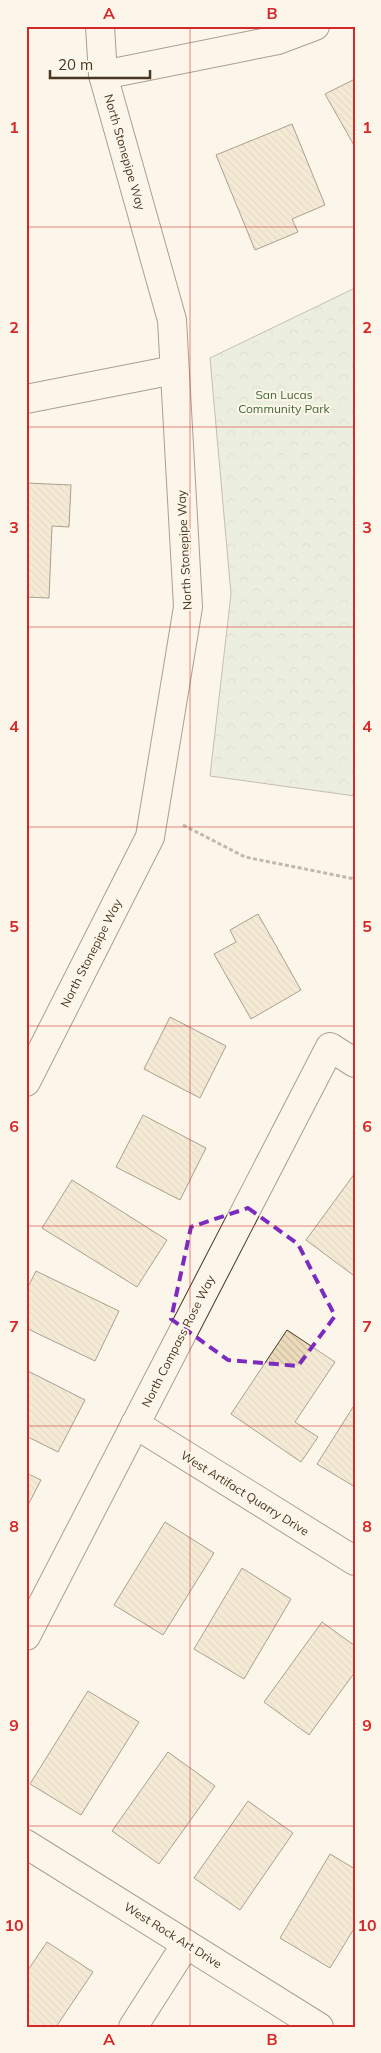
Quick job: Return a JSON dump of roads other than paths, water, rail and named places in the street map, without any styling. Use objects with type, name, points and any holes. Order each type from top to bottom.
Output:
[{"type":"street","name":"North Stonepipe Way","points":[[26,1082],[150,837],[188,607],[172,320],[103,76],[100,26]]},
{"type":"street","points":[[103,76],[278,40],[315,26]]},
{"type":"street","points":[[26,399],[174,370]]},
{"type":"street","name":"North Compass Rose Way","points":[[26,1636],[330,1047],[355,1063]]},
{"type":"street","name":"West Artifact Quarry Drive","points":[[135,1424],[355,1561]]},
{"type":"street","name":"West Rock Art Drive","points":[[26,1844],[319,2027]]},
{"type":"street","points":[[133,2027],[186,1944]]},
{"type":"park label","name":"San Lucas Community Park","points":[[284,401]]}]
